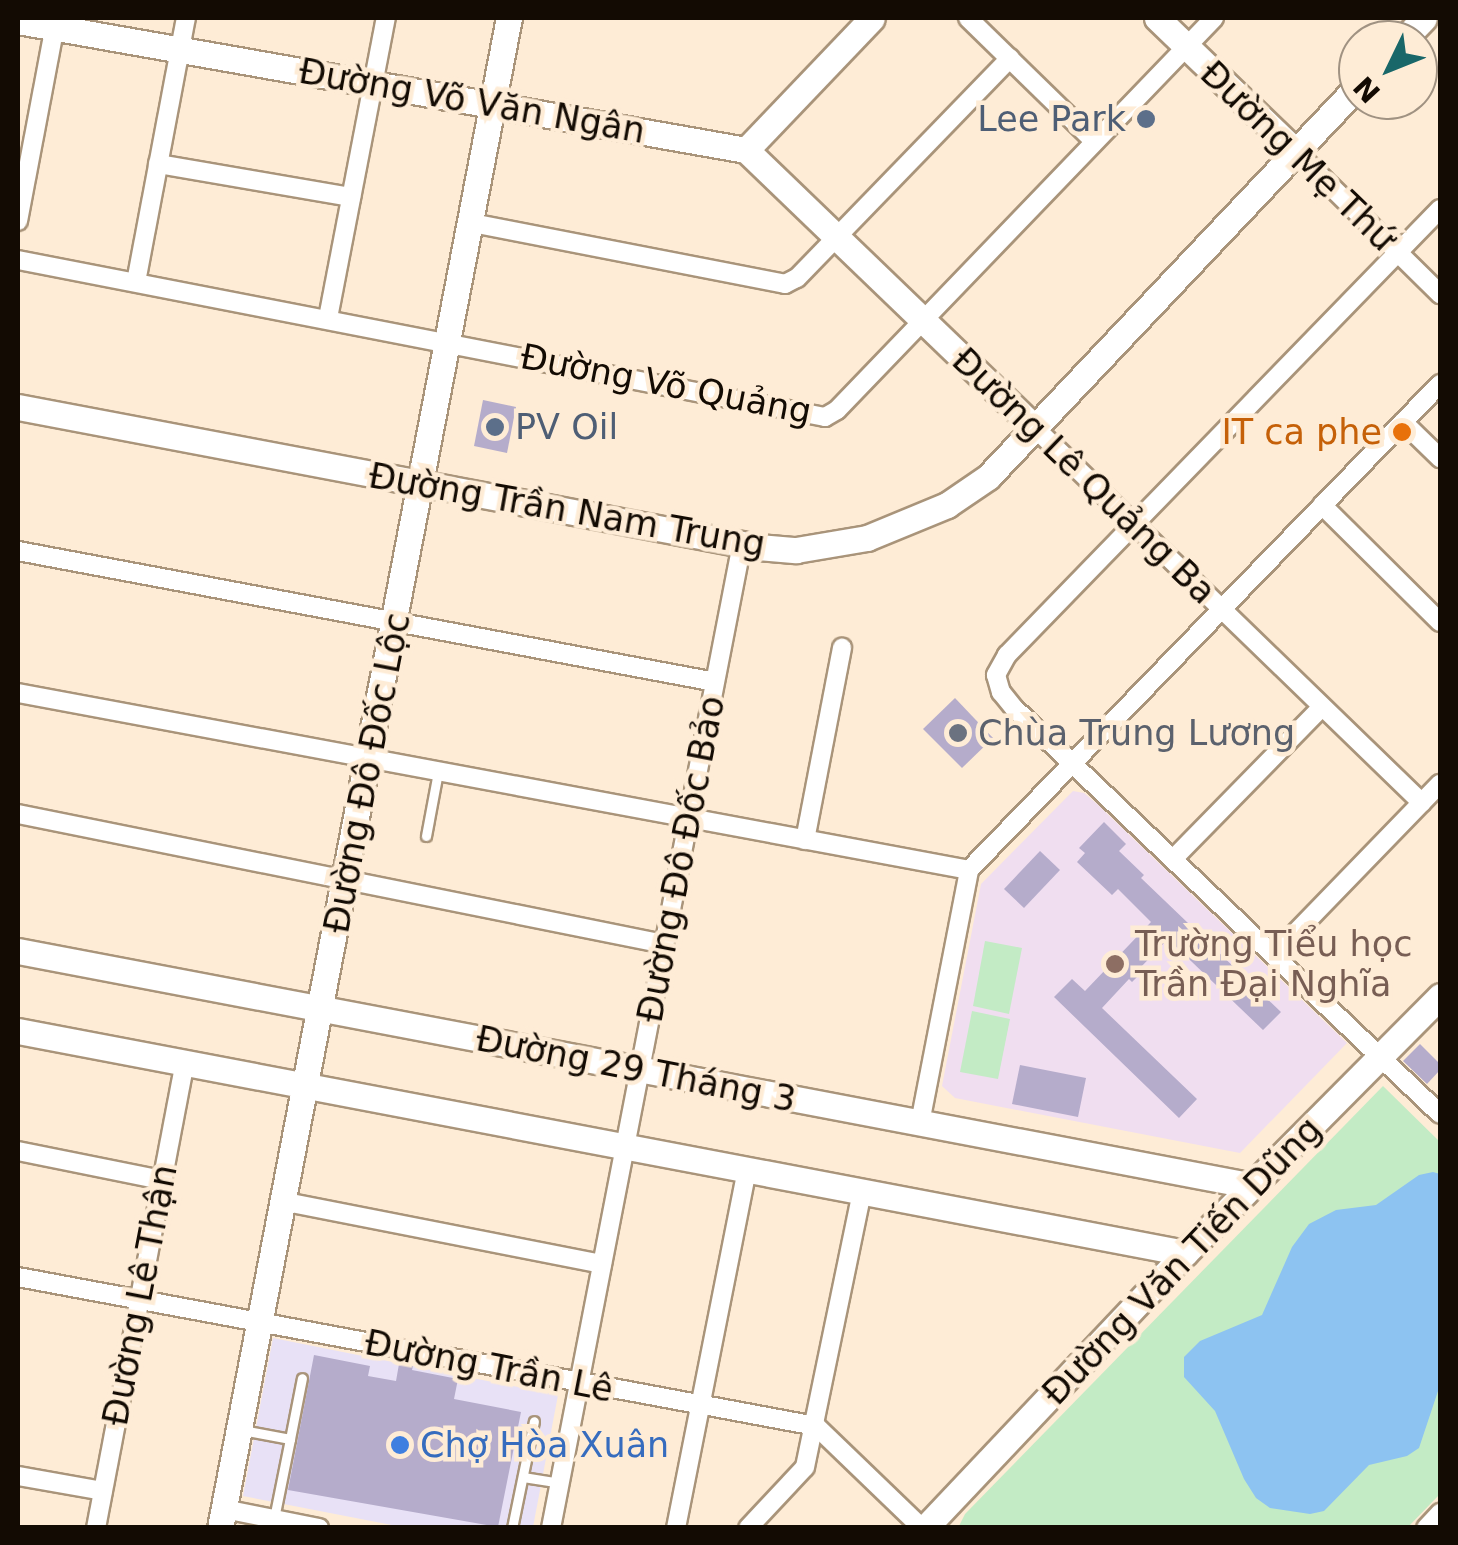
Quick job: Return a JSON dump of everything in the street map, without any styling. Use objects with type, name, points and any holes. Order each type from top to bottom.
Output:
[{"type":"street","points":[[136,282],[186,18]]},
{"type":"street","points":[[328,318],[386,18]]},
{"type":"street","name":"Đường Đô Đốc Lộc","points":[[222,1518],[286,1202],[510,18]]},
{"type":"street","points":[[746,150],[872,18]]},
{"type":"street","points":[[968,18],[1094,141]]},
{"type":"street","name":"Đường Mẹ Thứ","points":[[1157,18],[1440,294]]},
{"type":"street","name":"Đường Võ Quảng","points":[[18,260],[825,417],[837,410],[1214,18]]},
{"type":"street","name":"Đường Võ Văn Ngân","points":[[18,21],[56,22],[180,50],[746,150]]},
{"type":"street","points":[[18,221],[24,148],[56,22]]},
{"type":"street","points":[[472,222],[772,284],[798,278],[1010,58]]},
{"type":"street","name":"Đường Trần Nam Trung","points":[[18,407],[742,544],[796,550],[867,538],[948,504],[988,476],[1338,107]]},
{"type":"street","name":"Đường Lê Quảng Ba","points":[[746,150],[1422,803]]},
{"type":"street","points":[[158,164],[351,197]]},
{"type":"street","points":[[1440,209],[1008,655],[1000,664],[998,685],[1014,708],[1440,1114]]},
{"type":"street","points":[[920,1123],[968,870],[1440,384]]},
{"type":"street","points":[[1404,422],[1440,458]]},
{"type":"street","points":[[1322,505],[1440,622]]},
{"type":"street","name":"Đường Đô Đốc Bảo","points":[[551,1528],[742,544]]},
{"type":"street","points":[[18,551],[715,682]]},
{"type":"street","points":[[805,840],[842,648]]},
{"type":"street","points":[[18,693],[968,870]]},
{"type":"street","points":[[1174,858],[1322,707]]},
{"type":"street","points":[[1274,954],[1440,784]]},
{"type":"street","points":[[18,814],[664,944]]},
{"type":"street","name":"Đường 29 Tháng 3","points":[[18,951],[1254,1186]]},
{"type":"street","name":"Đường Văn Tiến Dũng","points":[[923,1528],[1186,1253],[1440,996]]},
{"type":"street","points":[[18,1031],[1186,1253]]},
{"type":"street","name":"Đường Lê Thận","points":[[96,1528],[184,1063]]},
{"type":"street","points":[[18,1150],[162,1180]]},
{"type":"street","points":[[676,1528],[747,1170]]},
{"type":"street","points":[[748,1528],[805,1467],[862,1191]]},
{"type":"street","points":[[286,1202],[602,1264]]},
{"type":"street","name":"Đường Trần Lê","points":[[18,1277],[816,1426]]},
{"type":"street","points":[[816,1426],[923,1528]]},
{"type":"street","points":[[18,1476],[103,1491]]},
{"type":"street","points":[[1426,1528],[1440,1513]]},
{"type":"street","points":[[222,1518],[274,1518],[319,1528]]},
{"type":"lane","points":[[426,836],[438,772]]},
{"type":"lane","points":[[274,1518],[302,1378]]},
{"type":"lane","points":[[512,1528],[534,1421]]},
{"type":"lane","points":[[239,1430],[290,1439]]},
{"type":"lane","points":[[523,1477],[559,1483]]},
{"type":"shaded area","name":"Trường Tiểu học Trần Đại Nghĩa","points":[[1073,791],[1084,793],[1096,803],[1347,1043],[1240,1153],[955,1098],[942,1086],[981,884]]},
{"type":"shaded area","name":"Chợ Hòa Xuân","points":[[273,1338],[558,1395],[533,1527],[402,1527],[243,1496]]},
{"type":"green space","points":[[985,941],[1022,948],[1009,1014],[973,1006]]},
{"type":"green space","points":[[972,1011],[1010,1019],[998,1079],[960,1072]]},
{"type":"green space","points":[[1383,1086],[1440,1142],[1440,1494],[1408,1527],[958,1528],[965,1514]]},
{"type":"water","points":[[1440,1174],[1440,1385],[1419,1448],[1407,1456],[1369,1465],[1324,1511],[1310,1514],[1270,1508],[1256,1498],[1244,1479],[1215,1411],[1184,1377],[1184,1357],[1200,1341],[1262,1315],[1292,1247],[1309,1224],[1336,1210],[1376,1205],[1419,1175]]},
{"type":"building","name":"PV Oil","points":[[483,400],[516,407],[507,453],[474,446]]},
{"type":"building","name":"Chùa Trung Lương","points":[[955,698],[993,738],[962,768],[923,729]]},
{"type":"building","points":[[1104,822],[1126,844],[1119,851],[1144,875],[1141,878],[1281,1012],[1263,1030],[1168,939],[1140,968],[1143,971],[1132,982],[1129,979],[1102,1008],[1197,1099],[1179,1118],[1054,997],[1072,979],[1085,991],[1151,922],[1118,889],[1112,895],[1077,862],[1085,853],[1079,848]]},
{"type":"building","points":[[1040,851],[1060,870],[1024,908],[1004,889]]},
{"type":"building","points":[[1420,1044],[1440,1064],[1440,1070],[1427,1084],[1403,1061]]},
{"type":"building","points":[[1020,1065],[1086,1078],[1078,1117],[1012,1104]]},
{"type":"building","name":"Chợ Hòa Xuân","points":[[314,1355],[370,1366],[368,1376],[396,1381],[399,1364],[413,1366],[412,1370],[458,1379],[454,1399],[521,1412],[498,1527],[288,1490]]},
{"type":"place","name":"Lee Park","points":[[1146,119]]},
{"type":"place","name":"PV Oil","points":[[495,427]]},
{"type":"place","name":"IT ca phe","points":[[1402,432]]},
{"type":"place","name":"Chùa Trung Lương","points":[[958,733]]},
{"type":"place","name":"Trường Tiểu học Trần Đại Nghĩa","points":[[1115,964]]},
{"type":"place","name":"Chợ Hòa Xuân","points":[[400,1445]]}]
